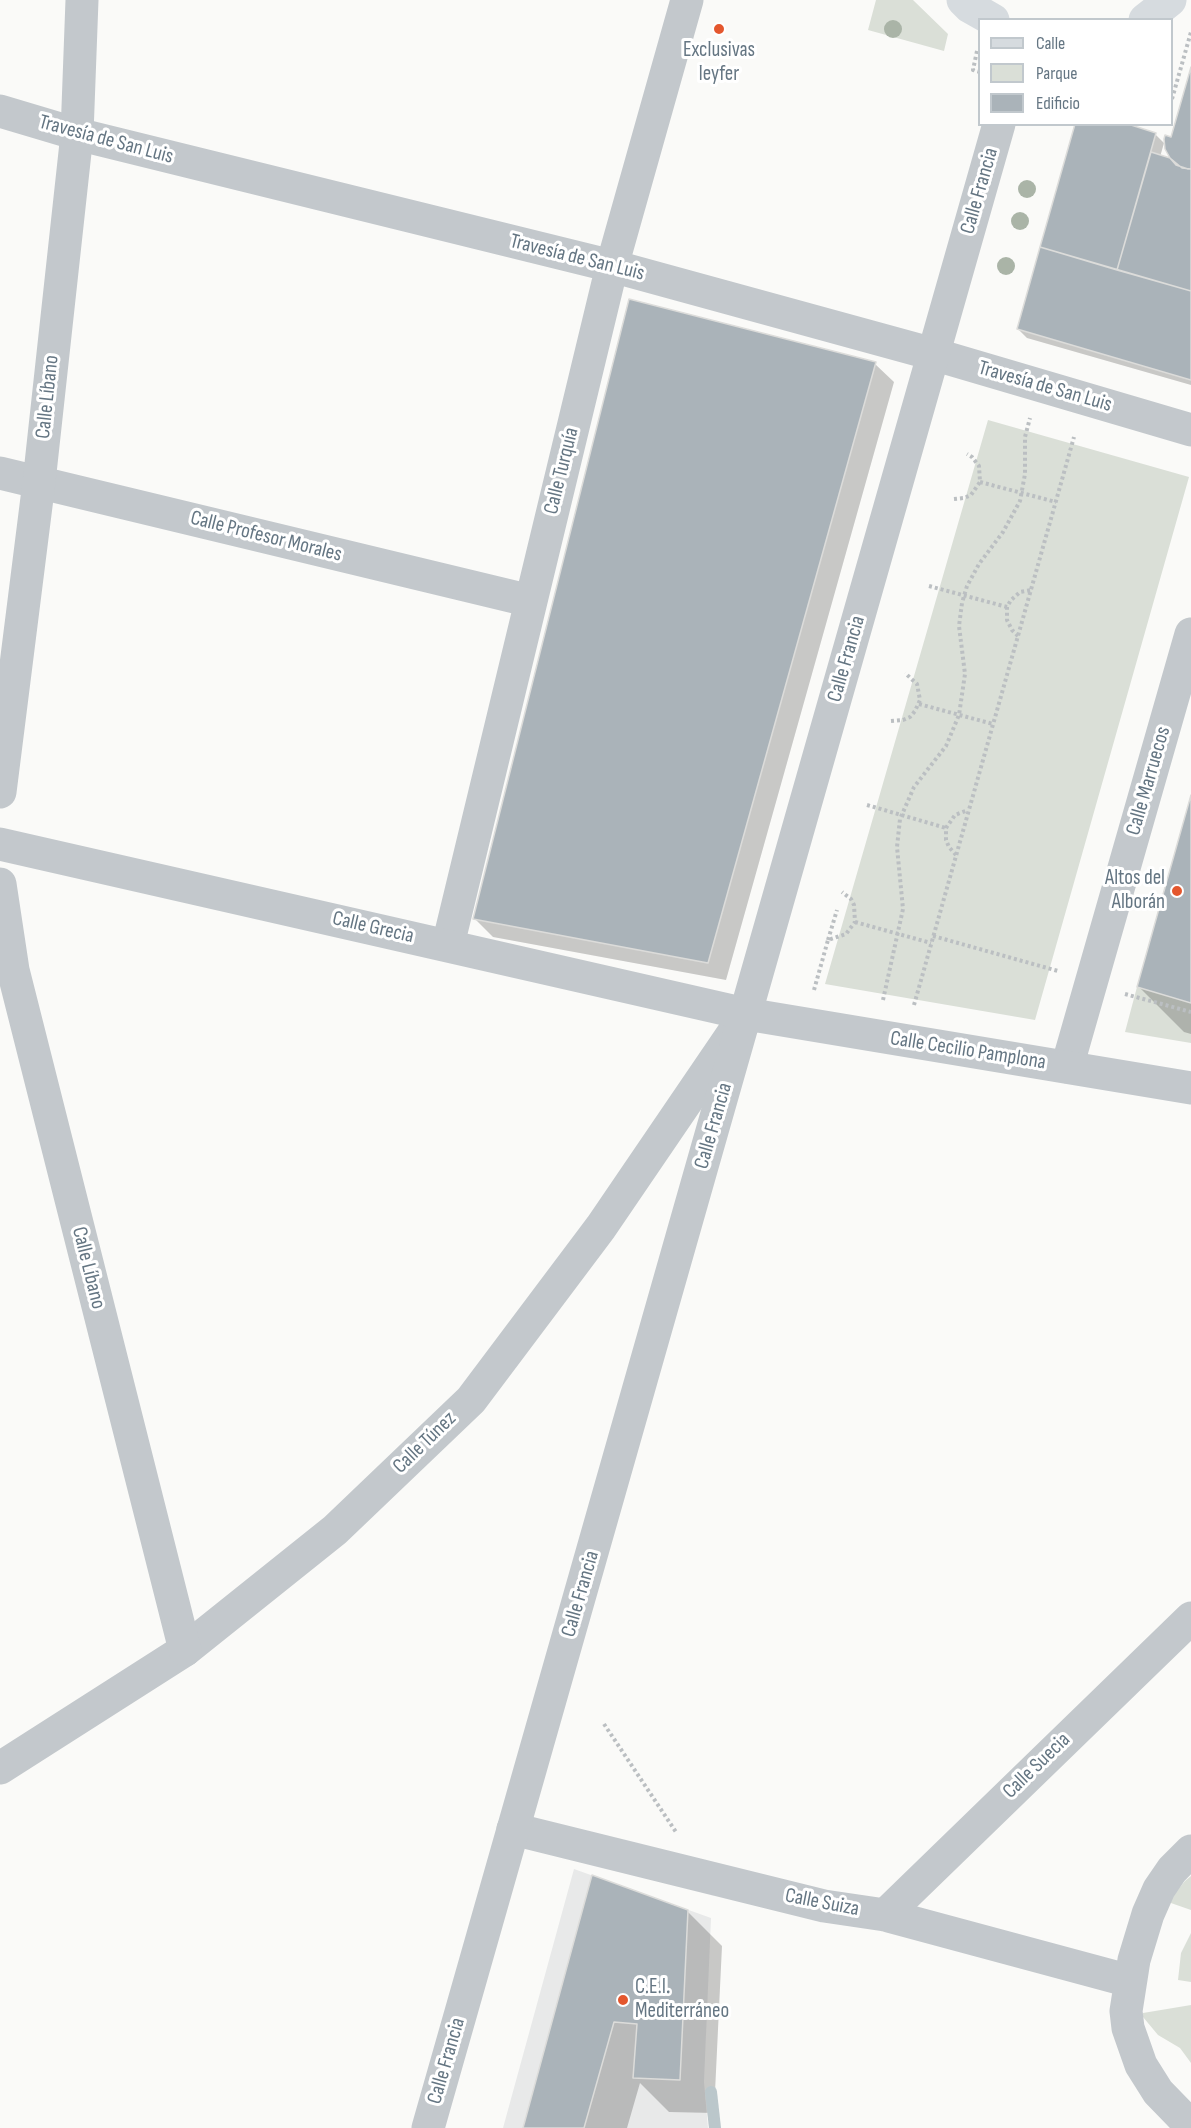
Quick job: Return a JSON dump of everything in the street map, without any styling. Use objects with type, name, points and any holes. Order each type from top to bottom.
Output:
[{"type":"main road","points":[[963,0],[970,7],[989,18]]},
{"type":"main road","points":[[1148,18],[1170,0]]},
{"type":"street","name":"Calle Líbano","points":[[0,792],[39,482],[77,134],[82,0]]},
{"type":"street","name":"Calle Turquía","points":[[448,945],[612,266],[687,0]]},
{"type":"street","name":"Travesía de San Luis","points":[[0,111],[77,134],[612,266],[933,354],[1191,430]]},
{"type":"street","name":"Calle Francia","points":[[428,2128],[998,126]]},
{"type":"street","name":"Calle Profesor Morales","points":[[0,473],[531,601]]},
{"type":"street","name":"Calle Marruecos","points":[[1068,1067],[1191,634]]},
{"type":"street","name":"Calle Grecia","points":[[0,844],[746,1014]]},
{"type":"street","name":"Calle Líbano","points":[[0,884],[13,970],[185,1650]]},
{"type":"street","name":"Calle Cecilio Pamplona","points":[[746,1014],[1191,1088]]},
{"type":"street","name":"Calle Túnez","points":[[0,1768],[185,1650],[335,1530],[471,1400],[601,1227],[746,1014]]},
{"type":"street","name":"Calle Suecia","points":[[885,1915],[1191,1618]]},
{"type":"street","name":"Calle Suiza","points":[[513,1829],[824,1906],[885,1915],[1130,1981]]},
{"type":"street","points":[[1191,1851],[1172,1870],[1159,1889],[1141,1935],[1130,1981],[1126,2011],[1134,2049],[1158,2092],[1191,2126]]},
{"type":"path","points":[[1173,95],[1191,32]]},
{"type":"path","points":[[883,1000],[903,909],[897,847],[901,815],[914,787],[946,746],[959,715],[964,674],[959,626],[964,596],[979,564],[1016,510],[1022,493],[1026,464],[1025,437],[1031,416]]},
{"type":"path","points":[[914,1005],[1074,437]]},
{"type":"path","points":[[954,499],[971,495],[977,490],[980,482],[979,466],[967,454]]},
{"type":"path","points":[[980,482],[1056,502]]},
{"type":"path","points":[[929,586],[1007,608]]},
{"type":"path","points":[[1018,636],[1007,620],[1007,608],[1011,600],[1020,592],[1031,590]]},
{"type":"path","points":[[891,721],[906,719],[913,714],[919,704],[917,684],[905,673]]},
{"type":"path","points":[[919,704],[993,724]]},
{"type":"path","points":[[867,805],[946,828]]},
{"type":"path","points":[[956,855],[949,848],[946,840],[946,828],[955,815],[968,810]]},
{"type":"path","points":[[828,940],[846,934],[855,922],[855,905],[842,892]]},
{"type":"path","points":[[813,994],[837,910]]},
{"type":"path","points":[[855,922],[931,943]]},
{"type":"path","points":[[933,936],[1065,973]]},
{"type":"path","points":[[1119,993],[1191,1012]]},
{"type":"path","points":[[604,1724],[677,1833]]},
{"type":"shaded area","name":"C.E.I. Mediterráneo","points":[[574,1869],[711,1918],[704,2082],[708,2128],[503,2128]]},
{"type":"green space","points":[[876,0],[913,0],[948,34],[944,51],[868,30]]},
{"type":"green space","points":[[988,420],[1189,477],[1035,1020],[825,984]]},
{"type":"green space","points":[[1137,987],[1191,1003],[1191,1043],[1125,1032]]},
{"type":"green space","points":[[1191,1876],[1191,1910],[1168,1902],[1185,1881]]},
{"type":"green space","points":[[1191,1933],[1191,1982],[1178,1980],[1181,1953]]},
{"type":"green space","points":[[1191,2005],[1191,2063],[1180,2048],[1158,2035],[1143,2017],[1143,2013]]},
{"type":"building","points":[[1191,67],[1191,169],[1188,169],[1176,165],[1170,158],[1165,149],[1164,139],[1165,135],[1171,137]]},
{"type":"building","points":[[1074,126],[1134,126],[1156,133],[1117,270],[1040,247]]},
{"type":"building","points":[[1151,152],[1170,158],[1182,168],[1191,169],[1191,291],[1117,270]]},
{"type":"building","points":[[1040,247],[1191,291],[1191,380],[1017,329]]},
{"type":"building","points":[[629,299],[876,362],[708,963],[473,919]]},
{"type":"building","name":"Altos del Alborán","points":[[1191,795],[1191,1003],[1137,987]]},
{"type":"building","points":[[592,1875],[688,1910],[680,2080],[633,2078],[637,2024],[614,2022],[584,2128],[523,2128]]},
{"type":"waterway","points":[[711,2092],[715,2128]]},
{"type":"place","name":"Exclusivas leyfer","points":[[719,29]]},
{"type":"place","name":"Altos del Alborán","points":[[1177,891]]},
{"type":"place","name":"C.E.I. Mediterráneo","points":[[623,2000]]}]
